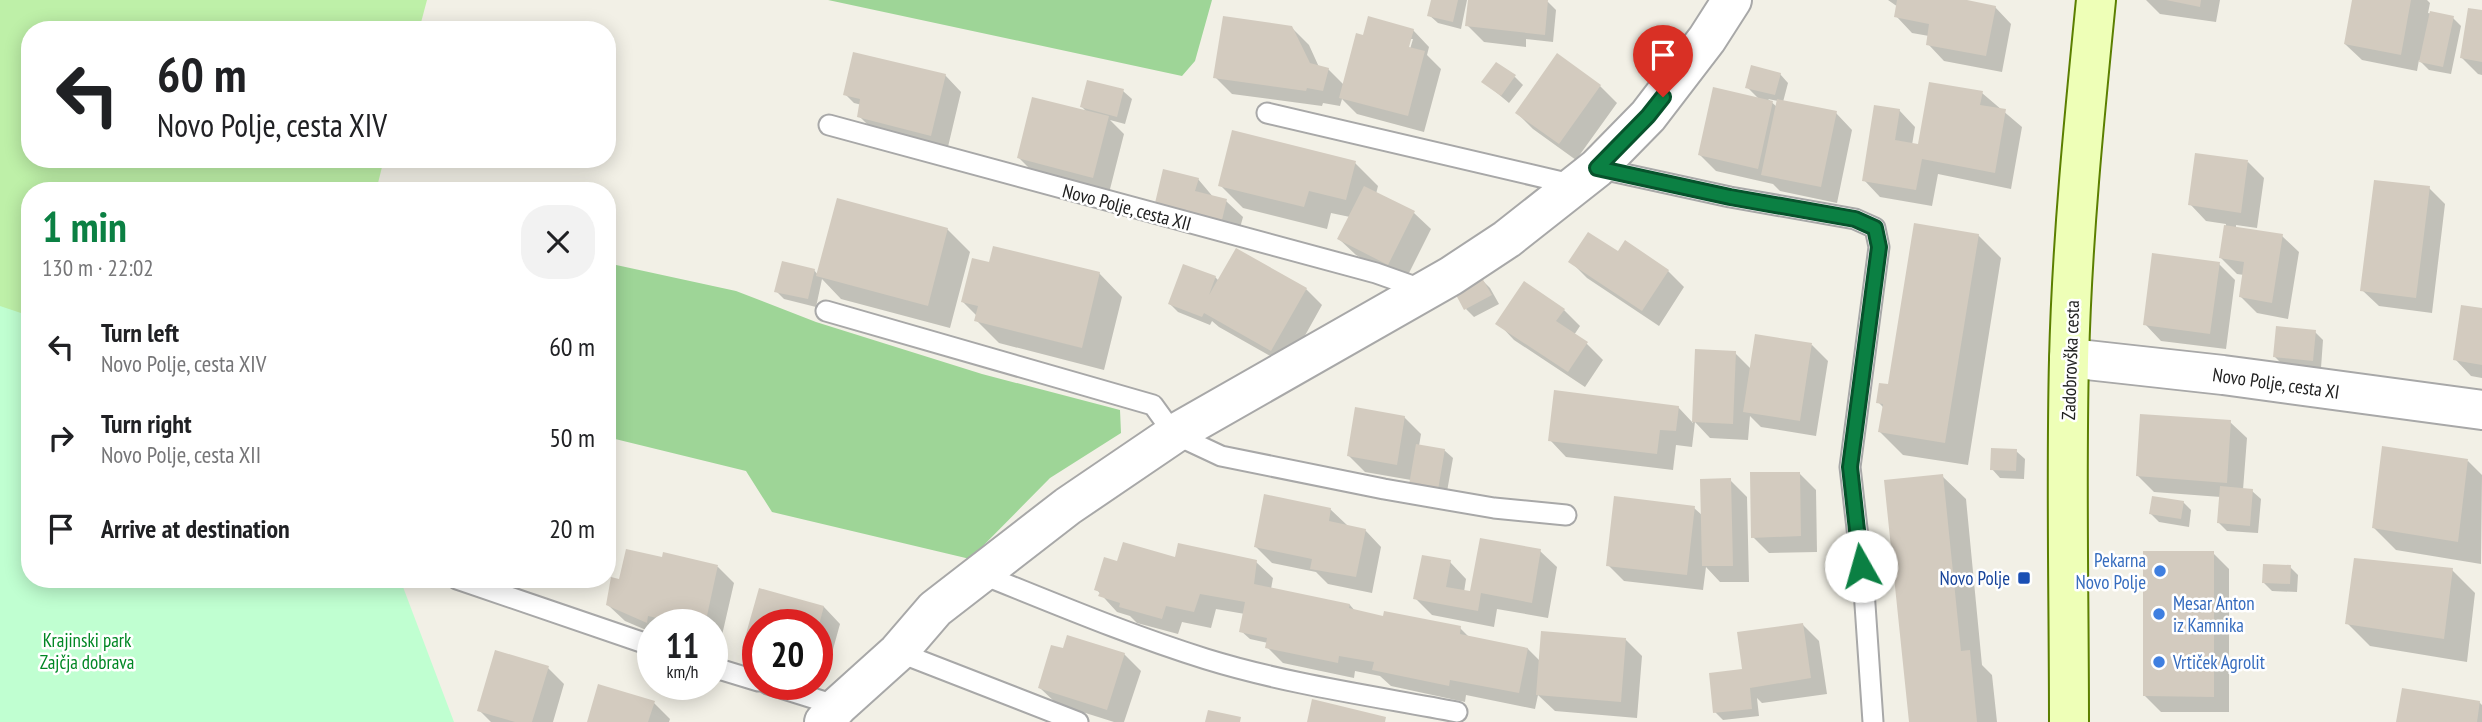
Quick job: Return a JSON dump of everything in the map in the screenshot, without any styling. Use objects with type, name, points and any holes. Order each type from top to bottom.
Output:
[{"type":"main road","name":"Zadobrovška cesta","points":[[2068,722],[2069,358],[2074,247],[2096,0]]},
{"type":"street","points":[[831,714],[898,652],[935,608],[1068,506],[1174,434],[1451,276],[1507,239],[1586,176],[1648,116],[1707,38],[1731,0]]},
{"type":"street","name":"Novo Polje, cesta XI","points":[[2069,358],[2223,375],[2482,410]]},
{"type":"lane","points":[[1267,113],[1586,176],[1855,219],[1875,228],[1879,247],[1850,467],[1864,590],[1873,722]]},
{"type":"lane","name":"Novo Polje, cesta XII","points":[[830,125],[1376,273],[1424,290]]},
{"type":"lane","points":[[826,312],[1153,405],[1174,434],[1221,456],[1494,508],[1566,515]]},
{"type":"lane","points":[[981,574],[1131,634],[1209,660],[1301,682],[1457,712]]},
{"type":"lane","points":[[483,588],[637,641]]},
{"type":"lane","points":[[898,652],[1079,722]]},
{"type":"lane","points":[[802,700],[831,714]]},
{"type":"green space","points":[[0,0],[427,0],[421,21],[21,21],[21,168],[382,168],[378,182],[21,182],[21,316],[0,311]]},
{"type":"green space","points":[[828,0],[1212,0],[1195,61],[1182,76]]},
{"type":"green space","points":[[616,265],[736,291],[816,322],[982,374],[1120,410],[1121,433],[1050,478],[970,559],[772,512],[746,471],[616,439]]},
{"type":"green space","name":"Krajinski park Zajčja dobrava","points":[[0,306],[21,313],[21,588],[403,588],[454,722],[0,722]]},
{"type":"building","points":[[1431,0],[1458,0],[1453,22],[1427,16]]},
{"type":"building","points":[[1468,0],[1548,0],[1545,35],[1465,26]]},
{"type":"building","points":[[1897,0],[1967,0],[1996,6],[1986,56],[1926,45],[1929,24],[1894,17]]},
{"type":"building","points":[[2166,0],[2201,0],[2200,7]]},
{"type":"building","points":[[2352,0],[2411,0],[2401,55],[2344,44]]},
{"type":"building","points":[[2468,8],[2482,10],[2482,62],[2460,58]]},
{"type":"building","points":[[2430,11],[2454,16],[2443,67],[2419,62]]},
{"type":"building","points":[[1223,16],[1292,26],[1310,63],[1329,68],[1323,91],[1213,78]]},
{"type":"building","points":[[1368,16],[1414,29],[1409,47],[1425,51],[1408,116],[1339,98],[1356,33],[1363,35]]},
{"type":"building","points":[[853,52],[946,74],[931,136],[857,117],[860,99],[843,95]]},
{"type":"building","points":[[1557,53],[1601,85],[1559,144],[1515,113]]},
{"type":"building","points":[[1496,62],[1516,75],[1501,96],[1481,82]]},
{"type":"building","points":[[1751,65],[1781,73],[1775,95],[1745,88]]},
{"type":"building","points":[[1087,80],[1124,89],[1117,117],[1080,107]]},
{"type":"building","points":[[1929,82],[1983,91],[1980,105],[2006,109],[1995,173],[1922,159],[1916,190],[1862,181],[1874,105],[1900,109],[1895,140],[1918,144]]},
{"type":"building","points":[[1713,87],[1773,101],[1758,169],[1698,155]]},
{"type":"building","points":[[1032,97],[1109,116],[1093,178],[1017,158]]},
{"type":"building","points":[[1777,99],[1837,111],[1821,187],[1761,175]]},
{"type":"building","points":[[1232,130],[1356,161],[1346,200],[1309,191],[1304,207],[1218,186]]},
{"type":"building","points":[[2195,153],[2248,160],[2241,213],[2188,205]]},
{"type":"building","points":[[1163,169],[1199,178],[1195,191],[1227,199],[1222,220],[1155,203]]},
{"type":"building","points":[[2374,180],[2430,186],[2416,298],[2360,291]]},
{"type":"building","points":[[1364,186],[1415,211],[1388,265],[1337,239]]},
{"type":"building","points":[[837,198],[948,228],[928,306],[816,276]]},
{"type":"building","points":[[1914,223],[1979,234],[1945,443],[1878,432],[1883,404],[1876,403],[1879,383],[1888,384]]},
{"type":"building","points":[[2224,225],[2283,234],[2272,303],[2239,297],[2244,262],[2219,258]]},
{"type":"building","points":[[1588,232],[1618,251],[1625,240],[1669,270],[1642,311],[1568,262]]},
{"type":"building","points":[[993,246],[1100,272],[1082,348],[974,321],[978,306],[961,302],[972,258],[989,262]]},
{"type":"building","points":[[1236,248],[1307,288],[1271,351],[1204,313],[1202,317],[1168,304],[1183,264],[1216,276],[1209,295]]},
{"type":"building","points":[[2152,253],[2220,262],[2210,334],[2143,325]]},
{"type":"building","points":[[782,261],[815,269],[808,299],[774,292]]},
{"type":"building","points":[[1482,278],[1492,295],[1464,310],[1455,293]]},
{"type":"building","points":[[1524,281],[1565,309],[1556,321],[1588,342],[1568,372],[1495,324]]},
{"type":"building","points":[[2461,305],[2482,308],[2482,365],[2453,360]]},
{"type":"building","points":[[2276,326],[2316,330],[2313,361],[2273,357]]},
{"type":"building","points":[[1755,334],[1812,343],[1800,421],[1743,412]]},
{"type":"building","points":[[1695,349],[1736,351],[1733,424],[1692,422]]},
{"type":"building","points":[[1554,390],[1679,406],[1676,431],[1660,430],[1657,454],[1548,441]]},
{"type":"building","points":[[1355,407],[1405,416],[1397,465],[1347,456]]},
{"type":"building","points":[[2140,414],[2231,420],[2227,483],[2136,476]]},
{"type":"building","points":[[1416,444],[1445,449],[1438,490],[1409,485]]},
{"type":"building","points":[[2382,446],[2468,459],[2458,542],[2372,528]]},
{"type":"building","points":[[1991,448],[2017,449],[2016,471],[1990,470]]},
{"type":"building","points":[[1750,472],[1800,472],[1801,536],[1751,538]]},
{"type":"building","points":[[1943,474],[1961,651],[1970,650],[1977,722],[1909,722],[1884,480]]},
{"type":"building","points":[[1731,478],[1733,566],[1702,566],[1700,479]]},
{"type":"building","points":[[2220,486],[2253,489],[2250,526],[2217,523]]},
{"type":"building","points":[[1264,494],[1331,508],[1329,521],[1366,529],[1356,577],[1310,569],[1312,559],[1254,547]]},
{"type":"building","points":[[1614,496],[1695,506],[1687,575],[1606,566]]},
{"type":"building","points":[[2152,496],[2184,501],[2181,519],[2149,514]]},
{"type":"building","points":[[1480,538],[1541,549],[1532,603],[1481,593],[1478,611],[1413,599],[1422,555],[1451,560],[1446,587],[1470,591]]},
{"type":"building","points":[[1123,542],[1175,557],[1178,543],[1257,560],[1254,584],[1350,604],[1349,608],[1383,616],[1384,611],[1461,626],[1460,634],[1528,648],[1519,693],[1450,680],[1449,686],[1372,670],[1374,662],[1339,656],[1338,663],[1265,648],[1267,638],[1239,632],[1245,602],[1200,594],[1194,612],[1166,606],[1162,619],[1119,607],[1120,603],[1098,596],[1100,592],[1094,590],[1104,557],[1117,561]]},
{"type":"building","points":[[626,549],[662,557],[663,552],[718,565],[708,609],[637,609],[637,619],[606,605],[609,588],[616,588],[616,578],[619,579]]},
{"type":"building","points":[[2143,551],[2214,551],[2214,697],[2143,696]]},
{"type":"building","points":[[2354,558],[2453,568],[2444,639],[2345,624]]},
{"type":"building","points":[[2263,564],[2291,565],[2290,584],[2262,583]]},
{"type":"building","points":[[759,588],[824,606],[823,609],[753,609]]},
{"type":"building","points":[[1803,623],[1811,678],[1750,688],[1752,709],[1713,713],[1709,673],[1742,669],[1737,632]]},
{"type":"building","points":[[1541,631],[1626,638],[1621,702],[1536,695]]},
{"type":"building","points":[[1067,635],[1125,653],[1107,710],[1038,688],[1051,645],[1063,648]]},
{"type":"building","points":[[495,650],[549,666],[532,722],[515,722],[477,711]]},
{"type":"building","points":[[598,684],[637,696],[637,700],[655,701],[648,722],[587,722]]},
{"type":"building","points":[[2402,688],[2480,701],[2477,722],[2396,722]]},
{"type":"building","points":[[1312,699],[1386,717],[1385,722],[1307,722]]},
{"type":"building","points":[[1208,710],[1241,717],[1240,722],[1205,722]]},
{"type":"place","name":"Pekarna Novo Polje","points":[[2160,571]]},
{"type":"place","name":"Novo Polje","points":[[2024,578]]},
{"type":"place","name":"Mesar Anton iz Kamnika","points":[[2159,614]]},
{"type":"place","name":"Vrtiček Agrolit","points":[[2159,662]]},
{"type":"route","points":[[1663,97],[1597,168],[1730,197],[1855,219],[1875,228],[1879,247],[1850,467],[1861,566]]}]
